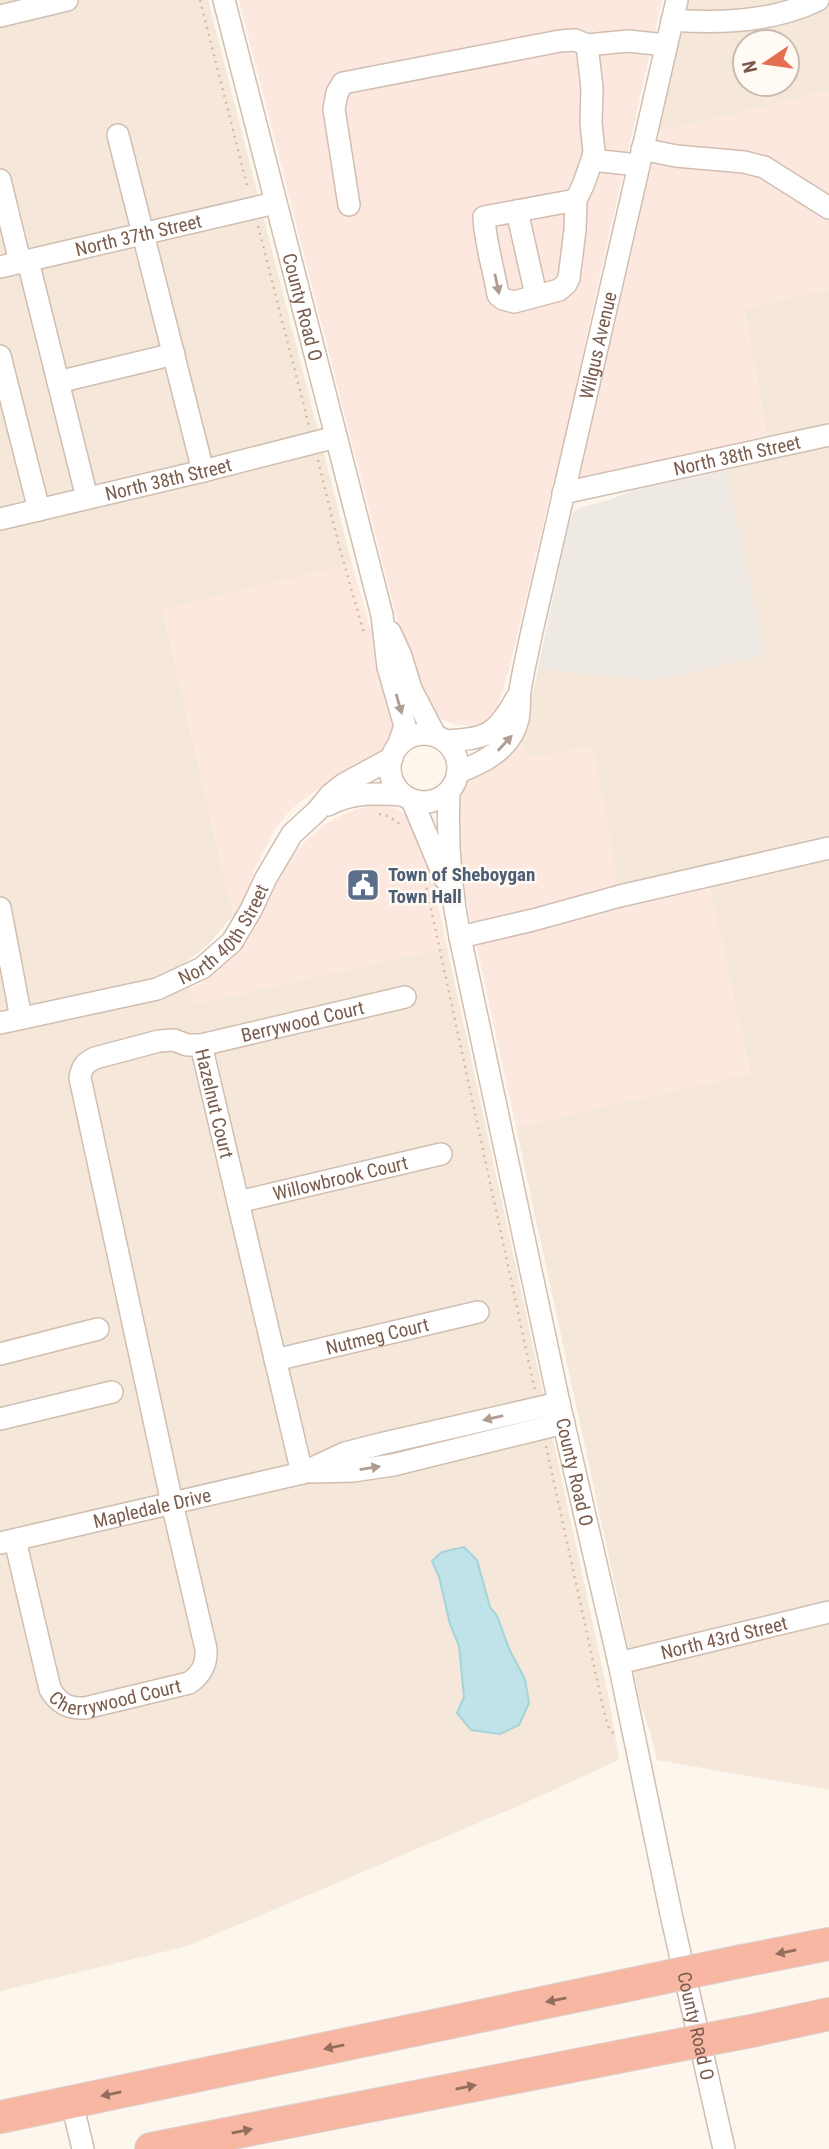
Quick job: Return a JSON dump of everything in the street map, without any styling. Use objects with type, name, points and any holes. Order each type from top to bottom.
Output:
[{"type":"highway","points":[[0,2117],[829,1944]]},
{"type":"highway","points":[[151,2149],[829,2014]]},
{"type":"street","points":[[0,16],[67,0]]},
{"type":"street","name":"County Road O","points":[[224,0],[382,615],[388,667],[405,726],[395,752]]},
{"type":"street","points":[[674,10],[741,22],[818,0]]},
{"type":"street","name":"Wilgus Avenue","points":[[458,772],[491,755],[508,741],[518,721],[520,691],[563,493],[674,10]]},
{"type":"street","points":[[349,205],[334,109],[337,93],[343,83],[560,41],[575,40],[587,45],[628,41],[666,45]]},
{"type":"street","points":[[576,200],[484,217],[498,295],[503,299],[514,302],[559,290],[566,284],[575,230],[576,200],[594,151],[590,122],[592,88],[587,45]]},
{"type":"street","points":[[118,135],[204,471]]},
{"type":"street","points":[[592,159],[676,156],[744,162],[764,167],[829,208]]},
{"type":"street","points":[[0,180],[16,263],[58,382],[87,498]]},
{"type":"street","name":"North 37th Street","points":[[16,263],[275,203]]},
{"type":"street","points":[[517,211],[536,295]]},
{"type":"street","points":[[58,382],[174,354]]},
{"type":"street","points":[[0,356],[39,510]]},
{"type":"street","name":"North 38th Street","points":[[563,493],[829,435]]},
{"type":"street","name":"North 38th Street","points":[[0,519],[336,437]]},
{"type":"street","name":"County Road O","points":[[382,615],[401,656],[411,689],[440,738]]},
{"type":"street","name":"Wilgus Avenue","points":[[440,738],[471,740],[491,732],[506,718],[520,691]]},
{"type":"street","points":[[317,811],[335,802],[371,793],[407,797],[422,802],[432,802],[449,792],[455,783],[458,760],[453,750],[440,738],[415,735],[395,752],[390,768],[392,778],[407,797],[452,897]]},
{"type":"street","name":"North 40th Street","points":[[0,1023],[157,989],[202,968],[232,942],[292,834],[330,795],[395,752]]},
{"type":"street","name":"County Road O","points":[[449,792],[447,834],[452,897],[460,937],[561,1413],[619,1663],[724,2149]]},
{"type":"street","points":[[460,937],[620,896],[829,848]]},
{"type":"street","points":[[0,908],[21,1018]]},
{"type":"street","name":"Berrywood Court","points":[[201,1045],[405,997]]},
{"type":"street","name":"Hazelnut Court","points":[[172,1503],[80,1078],[85,1063],[95,1058],[159,1041],[174,1040],[187,1045],[201,1045],[302,1472]]},
{"type":"street","name":"Willowbrook Court","points":[[238,1202],[441,1154]]},
{"type":"street","name":"Nutmeg Court","points":[[275,1360],[478,1312]]},
{"type":"street","points":[[0,1354],[98,1329]]},
{"type":"street","points":[[0,1419],[111,1392]]},
{"type":"street","name":"Mapledale Drive","points":[[7,1541],[302,1472],[345,1453],[368,1447],[561,1413]]},
{"type":"street","name":"Cherrywood Court","points":[[7,1541],[50,1689],[55,1698],[64,1705],[85,1708],[189,1683],[204,1668],[205,1649],[172,1503]]},
{"type":"street","name":"North 43rd Street","points":[[619,1663],[829,1612]]},
{"type":"street","points":[[72,2103],[83,2149]]},
{"type":"path","points":[[200,0],[339,547],[366,640]]},
{"type":"path","points":[[371,793],[373,813],[388,816],[406,829]]},
{"type":"path","points":[[423,873],[605,1716],[612,1733],[634,1739]]},
{"type":"shaded area","points":[[0,0],[208,0],[352,564],[163,610],[233,915],[208,945],[183,964],[196,1004],[447,947],[609,1699],[619,1760],[516,1807],[188,1946],[0,1991]]},
{"type":"shaded area","points":[[239,0],[662,0],[584,346],[612,338],[659,132],[829,91],[829,289],[744,309],[768,442],[553,482],[509,670],[497,708],[484,722],[470,726],[454,724],[443,720],[433,710],[423,694],[400,631]]},
{"type":"shaded area","points":[[688,0],[829,0],[829,91],[801,98],[801,28],[731,28],[731,98],[800,98],[659,132]]},
{"type":"shaded area","points":[[829,289],[829,1790],[657,1760],[641,1706],[516,1127],[750,1073],[706,871],[619,889],[516,738],[528,718],[538,669],[652,680],[765,655],[726,470],[771,459],[744,308]]},
{"type":"shaded area","points":[[726,470],[765,655],[652,680],[538,669],[573,513],[579,508],[634,490]]},
{"type":"shaded area","points":[[352,564],[396,719],[391,740],[383,751],[369,762],[331,780],[287,814],[275,829],[253,873],[275,887],[293,855],[324,825],[344,814],[375,804],[394,808],[407,815],[415,825],[426,850],[447,947],[195,1004],[191,989],[229,960],[252,934],[233,915],[163,609]]},
{"type":"shaded area","points":[[516,738],[532,758],[593,745],[623,908],[710,888],[750,1074],[516,1127],[451,829],[458,792],[473,775]]},
{"type":"water","points":[[464,1547],[477,1560],[490,1607],[497,1616],[510,1651],[525,1679],[529,1703],[519,1725],[500,1734],[471,1730],[457,1713],[464,1697],[459,1646],[432,1561],[442,1552]]},
{"type":"place","name":"Town of Sheboygan Town Hall","points":[[363,885]]}]
